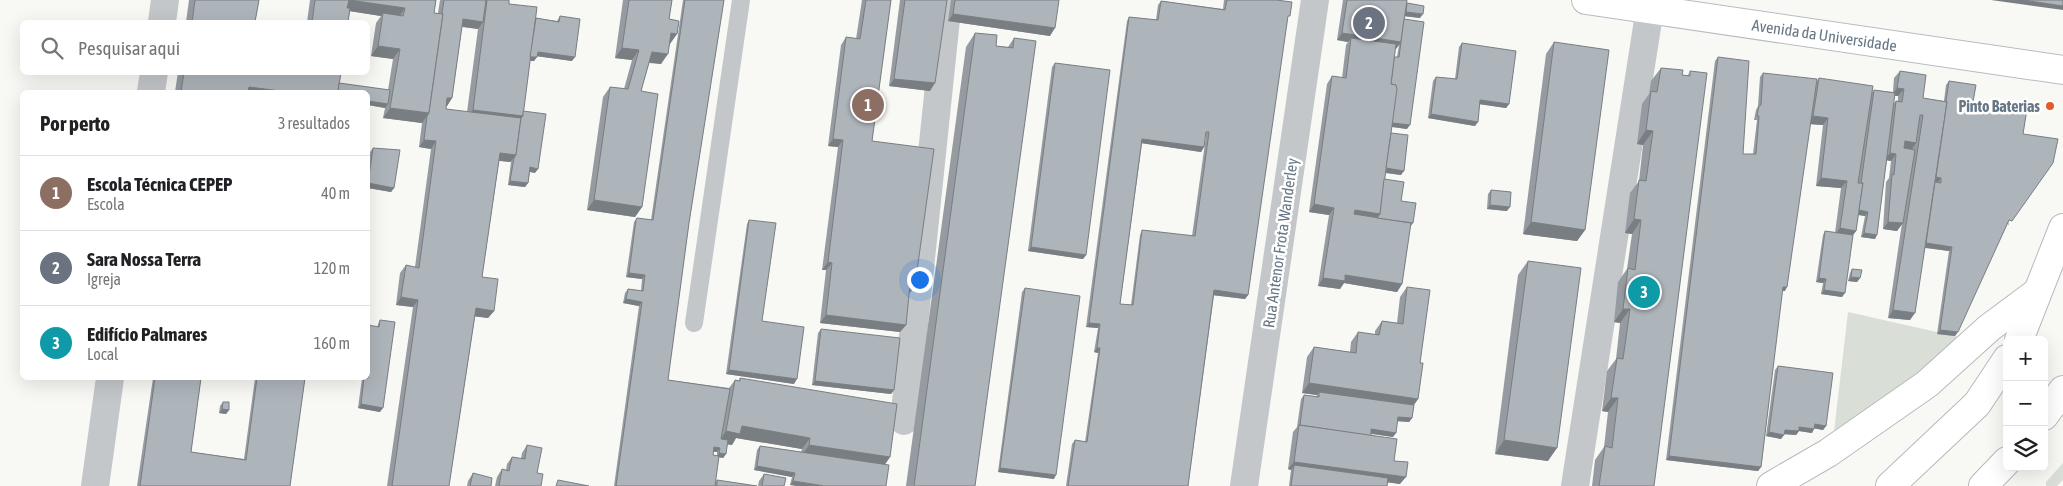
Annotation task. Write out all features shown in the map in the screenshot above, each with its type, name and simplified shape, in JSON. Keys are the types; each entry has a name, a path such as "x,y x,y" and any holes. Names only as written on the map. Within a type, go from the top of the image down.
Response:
{"main road":[{"name":"Avenida da Universidade","path":"1586,0 2063,70"},
{"path":"2021,336 2036,293 2063,228"},
{"path":"1771,486 1828,453 1927,384 1989,328 2036,293"},
{"path":"1890,486 1977,404 2003,365"},
{"path":"2048,411 2063,390"},
{"path":"1983,486 2003,466"}],"street":[{"path":"162,20 165,0"},
{"path":"904,421 948,0"},
{"name":"Rua Antenor Frota Wanderley","path":"1244,486 1315,0"},
{"path":"1575,486 1650,8"},
{"path":"151,90 154,75"},
{"path":"95,486 110,380"}],"lane":[{"path":"694,323 741,0"}],"shaded area":[{"path":"1848,312 1959,337 1919,378 1833,440"},
{"path":"2063,463 2063,480 2057,486 2046,486 2046,482"}],"building":[{"path":"195,0 259,0 255,20 192,20"},
{"path":"315,0 349,0 347,8 350,8 348,20 312,20"},
{"path":"349,0 436,0 434,13 443,14 429,113 390,108 400,49 378,46 383,13 403,16 405,8"},
{"path":"444,0 486,0 483,22 463,19 452,98 447,98 446,109 521,118 516,155 500,153 482,277 498,279 494,311 476,308 449,486 392,486 418,300 401,297 406,265 419,268 436,141 424,140"},
{"path":"487,0 509,0 509,4 537,7 523,116 473,110"},
{"path":"629,0 672,0 669,19 679,21 677,34 671,33 668,54 652,52 641,91 658,94 642,207 594,200 610,87 628,89 639,50 622,48"},
{"path":"685,0 724,0 689,223 668,380 730,389 721,439 728,440 726,454 719,453 720,448 714,447 713,455 719,456 715,486 616,486 642,302 626,299 628,289 643,291 645,275 629,273 636,220 637,218 653,220"},
{"path":"866,0 891,0 872,141 934,149 915,285 910,284 906,325 826,315 832,263 828,262 843,140 833,139 846,37 860,39"},
{"path":"905,0 947,0 935,83 894,79"},
{"path":"955,0 1059,0 1055,28 953,14"},
{"path":"1227,0 1276,0 1292,2 1290,16 1288,16 1248,295 1214,290 1188,486 1068,486 1075,440 1087,442 1100,348 1097,348 1100,324 1089,323 1129,17 1158,20 1161,1 1225,10","holes":["1206,132 1209,132 1195,236 1142,230 1133,305 1120,304 1142,139 1204,147"]},
{"path":"1347,0 1407,0 1401,42 1342,33"},
{"path":"2023,0 2063,0 2063,6"},
{"path":"1407,3 1424,6 1423,14 1406,12"},
{"path":"560,16 580,19 575,57 538,52 537,57 530,57 536,18 559,22"},
{"path":"1404,19 1424,22 1410,125 1392,123 1396,85 1391,84 1394,57 1399,57"},
{"path":"975,33 997,35 996,46 1013,48 1014,38 1036,41 975,486 914,486"},
{"path":"1351,38 1396,44 1391,84 1396,85 1397,89 1380,214 1355,210 1354,214 1411,223 1402,284 1345,275 1345,281 1323,278 1334,208 1314,204 1332,76 1346,78"},
{"path":"1554,42 1609,50 1585,230 1531,222"},
{"path":"1462,43 1516,51 1509,104 1480,100 1478,122 1431,114 1436,77 1457,79"},
{"path":"1718,57 1749,61 1743,154 1756,154 1759,116 1757,116 1759,106 1761,105 1763,73 1817,79 1787,287 1783,287 1761,467 1669,456"},
{"path":"1055,63 1110,70 1086,255 1031,247"},
{"path":"1661,68 1683,70 1682,75 1690,76 1690,71 1707,73 1654,486 1599,486 1605,446 1612,448 1618,398 1611,398 1617,358 1623,359 1630,309 1623,309 1628,268 1635,270 1641,220 1634,219 1639,180 1646,181 1653,131 1646,130 1651,91 1657,92"},
{"path":"1900,71 1926,75 1923,98 1947,102 1915,313 1893,310 1923,115 1920,115 1916,143 1905,141 1904,148 1915,150 1903,223 1888,222 1892,174 1894,175 1896,154 1890,153 1896,101 1902,102 1904,89 1897,88"},
{"path":"184,75 341,75 338,90 272,90 249,87 248,90 181,90"},
{"path":"1819,78 1873,86 1858,183 1863,183 1856,231 1840,228 1847,181 1821,178 1828,118 1813,116"},
{"path":"1949,81 1976,85 1973,102 2027,109 2023,134 2058,139 2053,163 2012,221 2009,220 1958,332 1940,330 1952,247 1926,243 1935,182 1941,183 1941,178 1936,177"},
{"path":"339,83 390,90 388,104 370,101 370,90 338,90"},
{"path":"1874,90 1895,93 1877,235 1864,233 1868,212 1859,210"},
{"path":"523,111 546,114 538,169 530,167 528,183 510,181"},
{"path":"1391,133 1408,135 1404,171 1386,168"},
{"path":"373,148 400,150 394,188 370,183"},
{"path":"1384,179 1404,182 1401,201 1416,203 1413,223 1377,218 1380,214"},
{"path":"1491,190 1511,192 1510,207 1490,205"},
{"path":"749,220 776,223 762,321 804,327 797,379 729,370"},
{"path":"1825,231 1853,235 1845,293 1824,290 1826,279 1819,278"},
{"path":"1528,261 1581,268 1557,448 1504,440"},
{"path":"1852,269 1862,270 1860,278 1851,277"},
{"path":"1407,287 1430,290 1420,363 1423,363 1418,399 1309,383 1314,347 1356,353 1358,332 1379,335 1382,321 1403,324"},
{"path":"1025,288 1080,296 1056,475 1000,468"},
{"path":"380,320 395,322 383,408 361,404 364,380 370,380 370,325 379,327"},
{"path":"821,329 900,338 894,390 815,381"},
{"path":"1778,366 1833,373 1826,426 1815,424 1814,429 1799,427 1799,431 1785,430 1784,435 1769,432"},
{"path":"740,378 897,404 890,457 809,445 810,438 742,426 740,434 726,431 735,380 740,381"},
{"path":"155,380 201,380 191,452 246,460 257,380 305,380 290,486 140,486"},
{"path":"1319,392 1414,405 1412,418 1398,417 1396,433 1371,429 1371,436 1300,425 1304,395 1319,397"},
{"path":"223,402 229,402 229,410 222,409"},
{"path":"1299,425 1397,439 1394,461 1408,462 1406,477 1294,462"},
{"path":"527,445 542,448 537,473 543,474 541,486 499,486 502,469 509,471 512,457 525,459"},
{"path":"760,446 889,465 886,486 825,486 793,481 795,473 757,466"},
{"path":"1294,465 1388,478 1387,486 1291,486"},
{"path":"473,473 492,478 491,486 470,486"},
{"path":"764,474 786,478 784,486 762,486"},
{"path":"558,480 589,486 556,486"},
{"path":"717,480 757,486 717,486"}],"place":[{"name":"Sara Nossa Terra","path":"1369,23"},
{"name":"Escola Técnica CEPEP","path":"868,105"},
{"name":"Pinto Baterias","path":"2050,106"},
{"name":"Edifício Palmares","path":"1644,292"}]}
